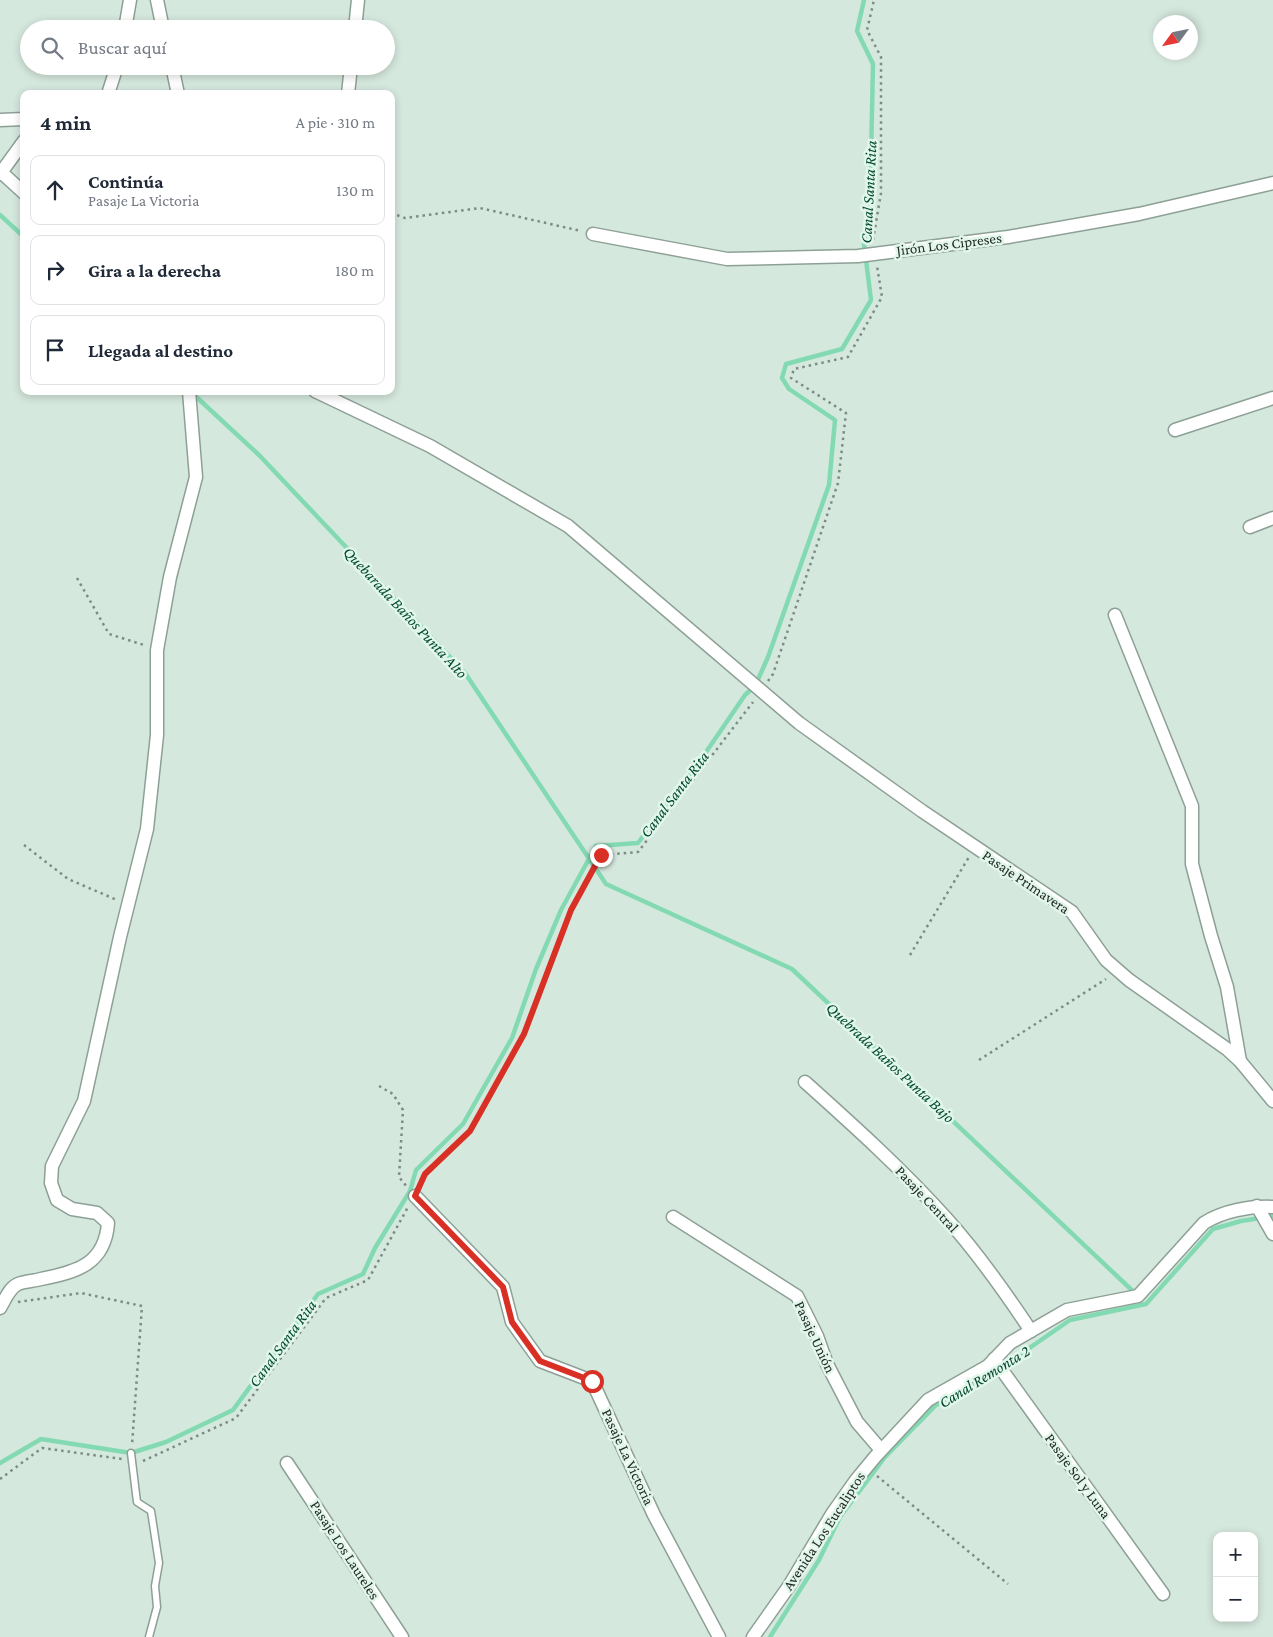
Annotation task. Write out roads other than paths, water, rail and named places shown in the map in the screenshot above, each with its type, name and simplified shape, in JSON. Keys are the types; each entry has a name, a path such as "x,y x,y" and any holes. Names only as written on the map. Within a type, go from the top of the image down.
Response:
{"street":[{"path":"127,20 130,0"},
{"path":"157,0 161,20"},
{"path":"356,20 358,0"},
{"path":"109,90 114,75"},
{"path":"174,75 177,90"},
{"path":"348,90 350,75"},
{"path":"0,120 20,119"},
{"path":"20,146 0,173 20,190"},
{"name":"Jirón Los Cipreses","path":"593,234 727,259 875,254 1008,237 1130,216 1273,183"},
{"path":"1,1306 6,1296 18,1284 79,1271 97,1257 107,1238 108,1223 97,1213 72,1209 57,1200 51,1183 52,1166 84,1100 128,904 147,829 157,735 157,650 170,576 196,477 189,395"},
{"name":"Pasaje Primavera","path":"322,395 430,446 568,526 799,723 975,847 1072,912 1106,960 1118,971 1187,1019 1240,1061 1273,1101"},
{"path":"1175,430 1273,398"},
{"path":"1250,528 1273,518"},
{"path":"1115,615 1192,806 1192,864 1227,987 1240,1061"},
{"name":"Pasaje Central","path":"805,1082 878,1147 947,1219 1008,1297 1031,1331"},
{"name":"Pasaje La Victoria","path":"415,1196 503,1287 512,1322 540,1361 592,1381 654,1515 719,1637"},
{"path":"1257,1206 1273,1234"},
{"name":"Avenida Los Eucaliptos","path":"753,1637 789,1586 832,1514 866,1467 928,1400 988,1366 1010,1343 1067,1310 1138,1296 1204,1224 1216,1216 1257,1206 1273,1207"},
{"name":"Pasaje Unión","path":"673,1217 797,1296 817,1336 827,1364 857,1422 881,1450"},
{"name":"Pasaje Sol y Luna","path":"994,1359 1162,1594"},
{"name":"Pasaje Los Laureles","path":"287,1463 402,1637"}],"lane":[{"path":"132,1456 137,1502 151,1510 159,1563 155,1586 157,1607 149,1637"}],"waterway":[{"name":"Canal Santa Rita","path":"0,1463 41,1439 131,1453 166,1442 233,1410 318,1294 363,1274 375,1248 410,1191 416,1170 463,1124 512,1038 536,969 561,910 596,846 638,843 702,758 745,695 755,686 768,657 829,485 835,420 789,389 782,378 786,364 842,349 871,300 864,244 870,205 873,64 857,31 864,0"},
{"name":"Quebarada Baños Punta Alto","path":"0,215 20,233"},
{"name":"Quebrada Baños Punta Bajo","path":"194,395 259,455 465,673 606,884 792,969 1137,1295"},
{"name":"Canal Remonta 2","path":"770,1637 819,1560 840,1517 885,1457 936,1405 993,1373 1070,1320 1146,1304 1213,1229 1241,1221 1273,1216"}]}
